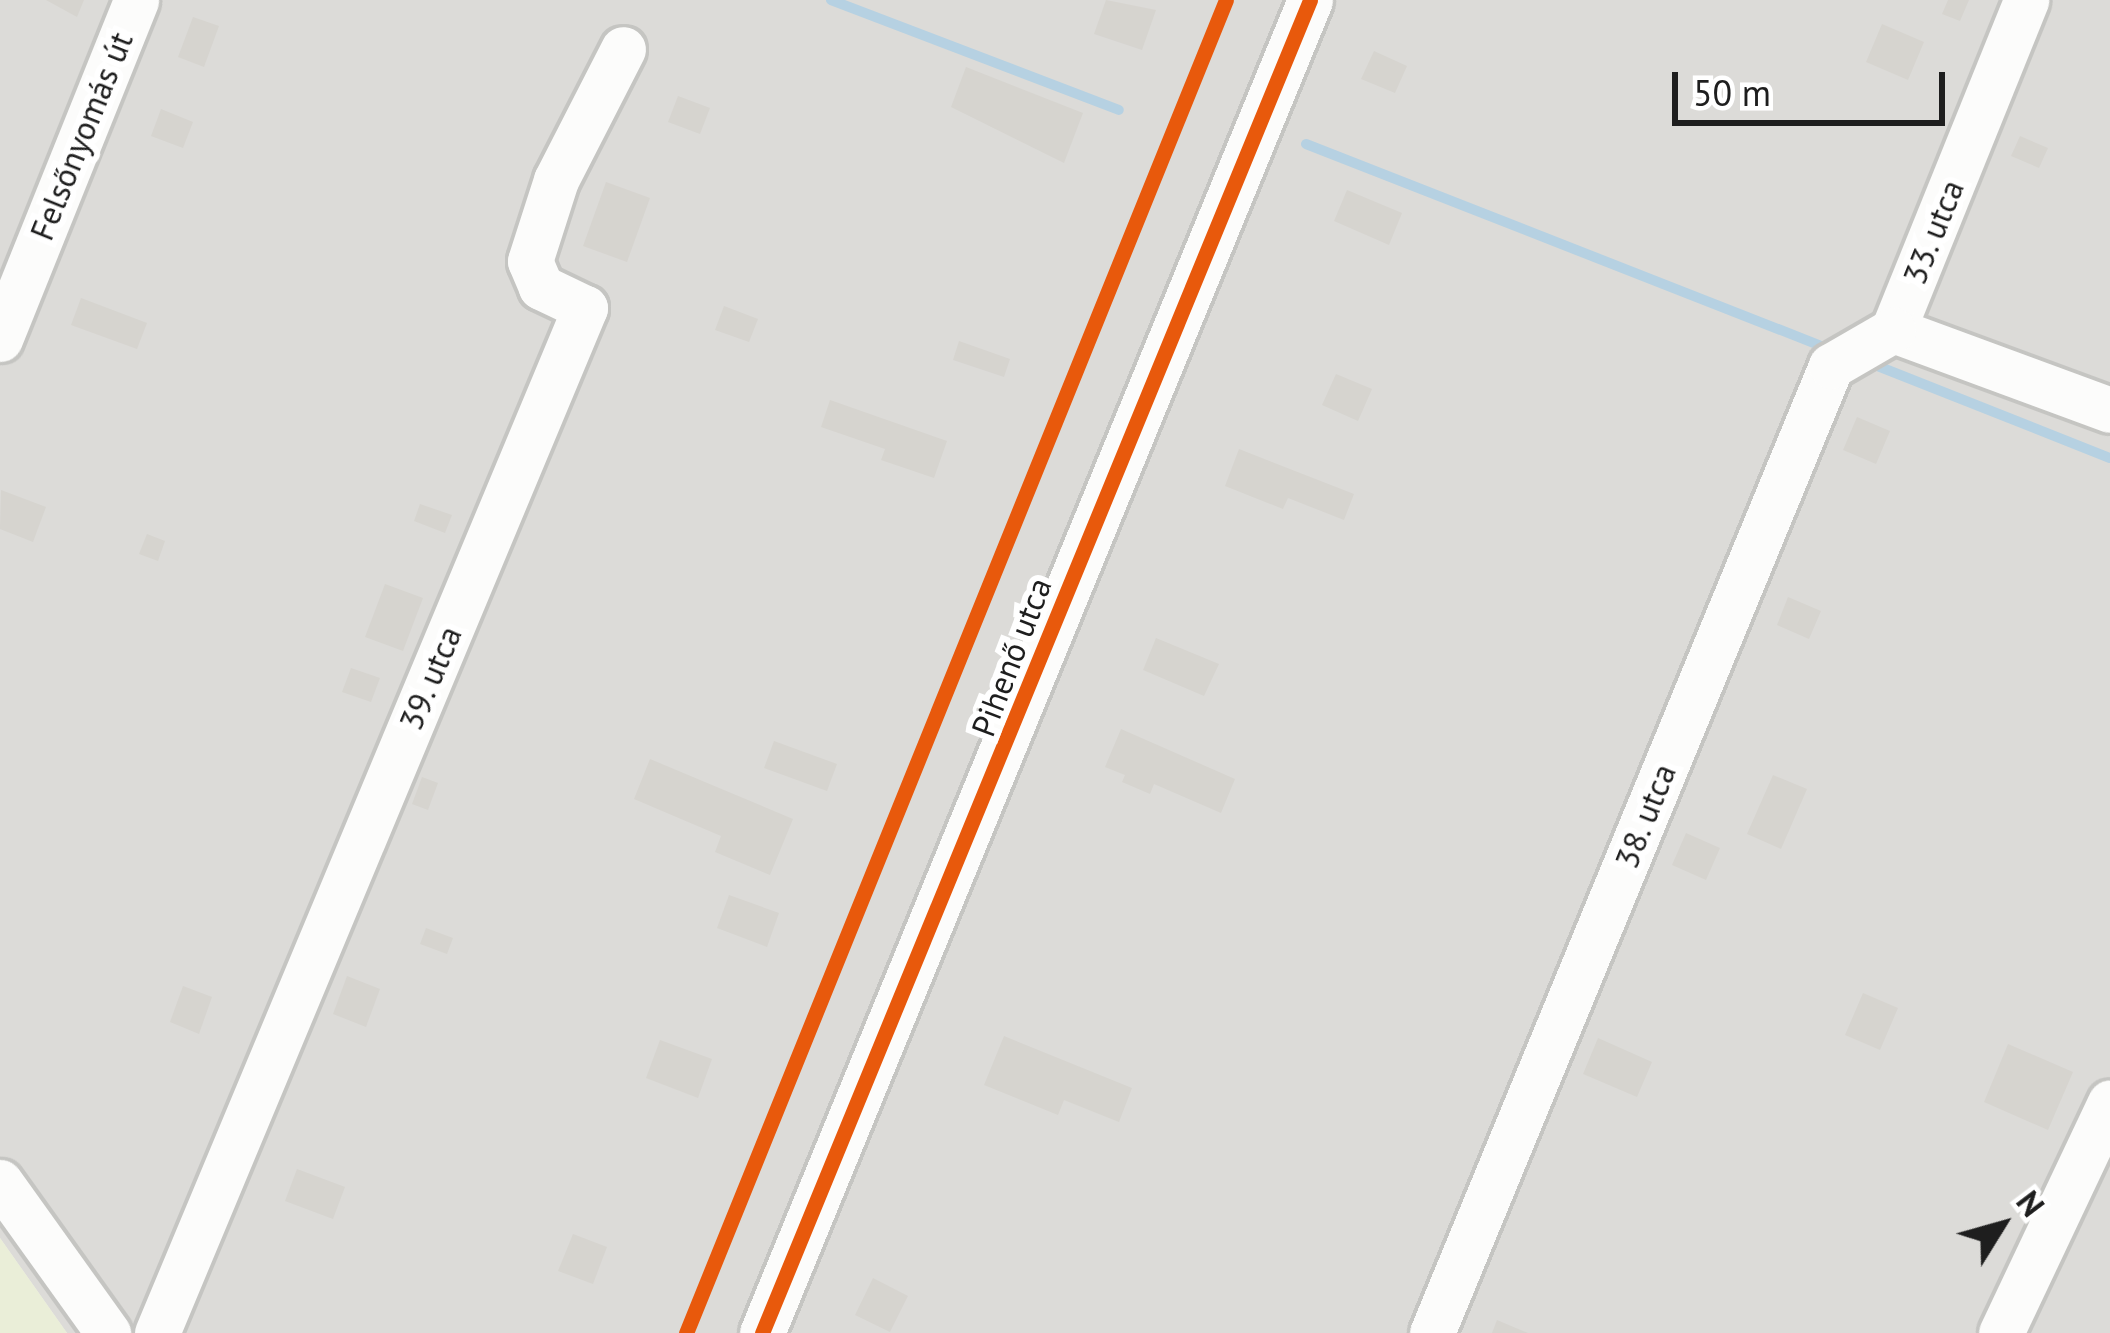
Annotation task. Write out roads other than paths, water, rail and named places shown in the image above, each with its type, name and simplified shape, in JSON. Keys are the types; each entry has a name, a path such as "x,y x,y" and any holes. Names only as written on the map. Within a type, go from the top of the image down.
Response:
{"street":[{"name":"Felsőnyomás út","path":"0,339 136,0"},
{"name":"Pihenő utca","path":"762,1333 1310,0"},
{"name":"33. utca","path":"1893,330 2026,0"},
{"name":"39. utca","path":"157,1333 584,308 541,287 530,261 556,180 623,50"},
{"path":"1893,330 2110,410"},
{"name":"38. utca","path":"1432,1333 1831,367 1893,330"},
{"path":"2001,1333 2110,1102"},
{"path":"0,1181 108,1333"}],"waterway":[{"path":"831,0 1119,110"},
{"path":"1306,144 1819,345"},
{"path":"1870,363 2110,458"}]}
